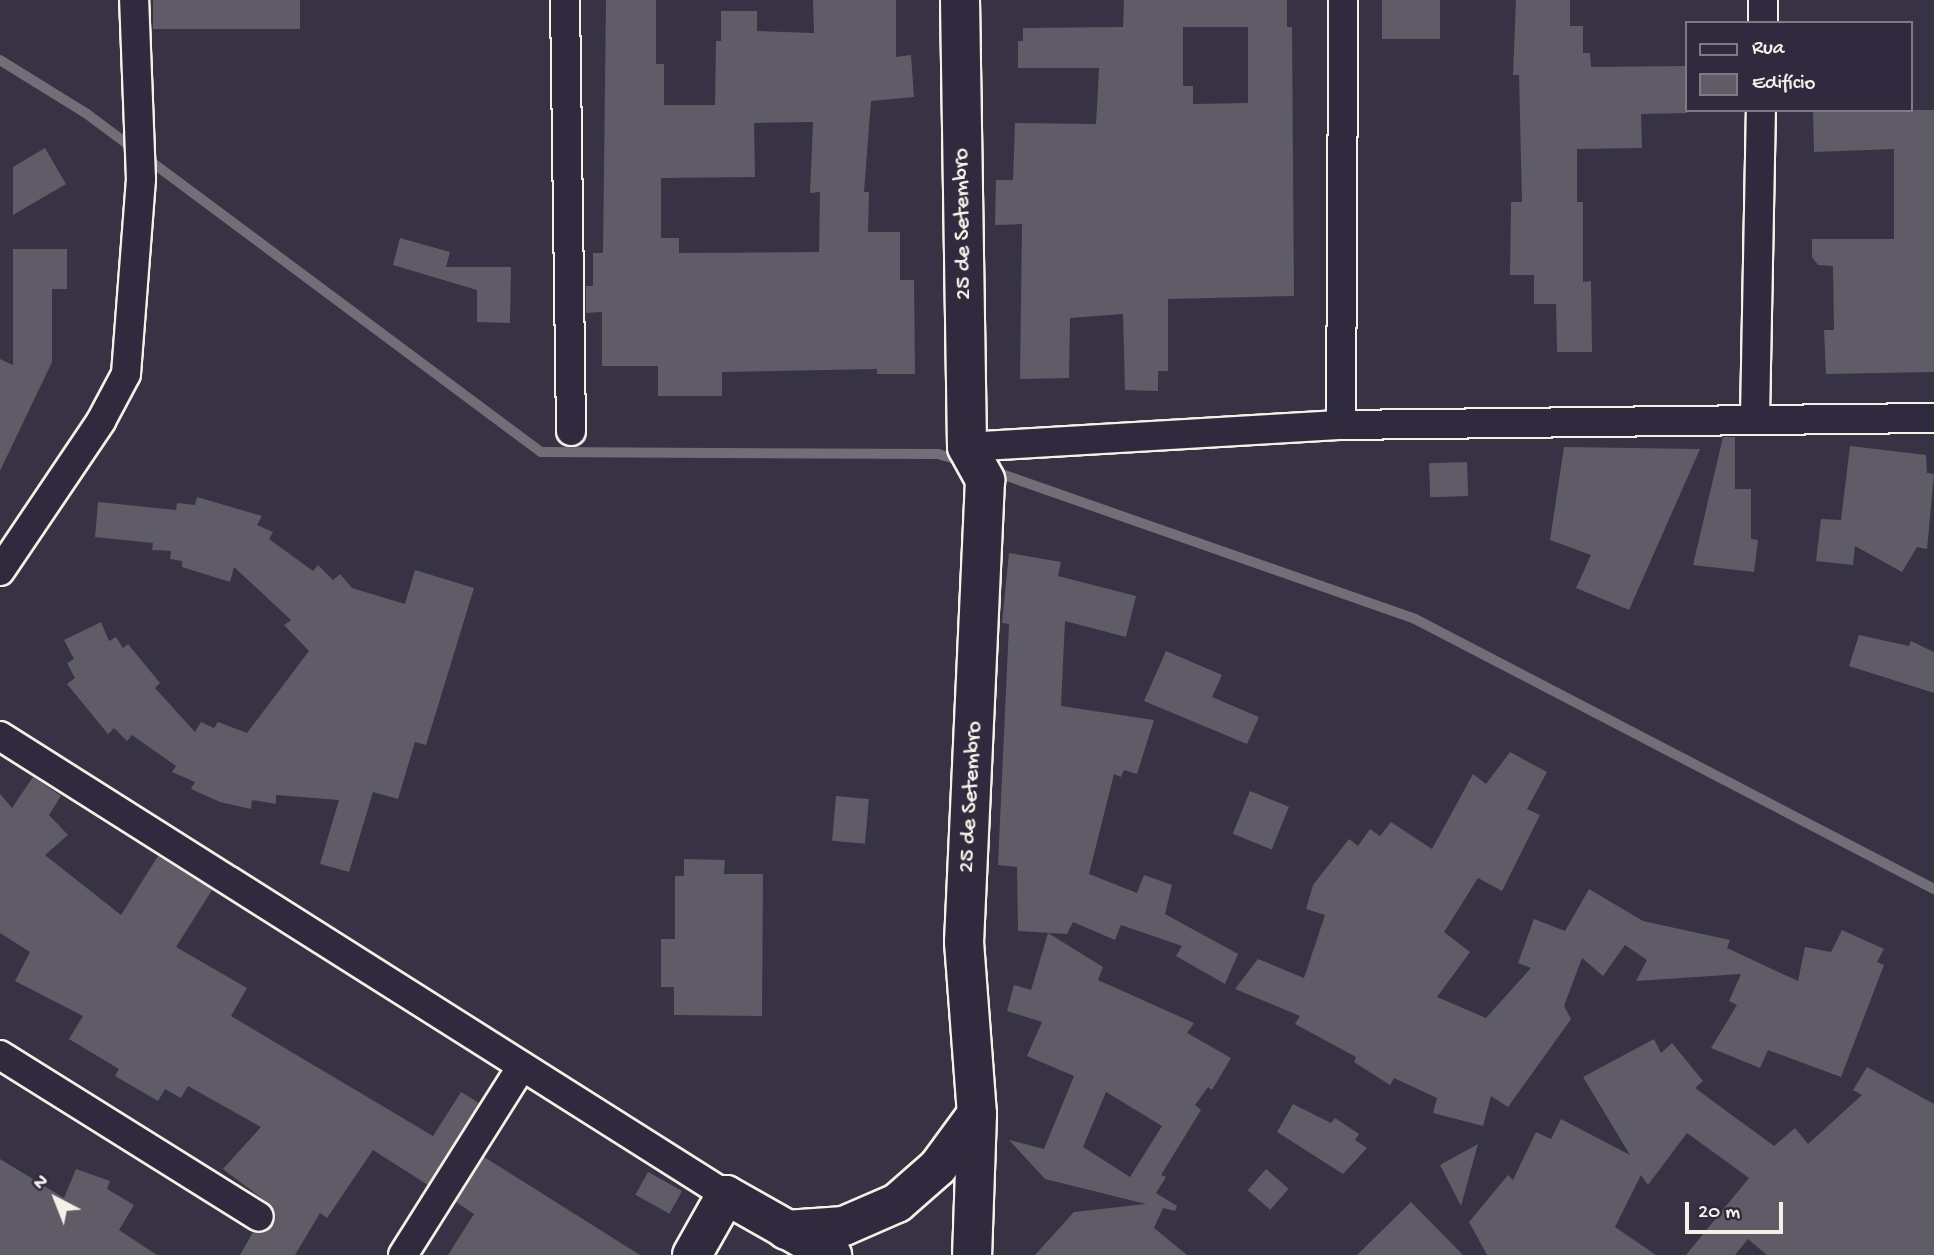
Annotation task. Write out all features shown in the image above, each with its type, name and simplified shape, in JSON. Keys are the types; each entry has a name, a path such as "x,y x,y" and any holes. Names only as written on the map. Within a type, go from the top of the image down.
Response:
{"street":[{"path":"0,571 102,421 127,374 141,179 134,0"},
{"path":"565,0 571,431"},
{"name":"25 de Setembro","path":"960,0 976,463 964,942 977,1114 972,1255"},
{"path":"1341,425 1343,0"},
{"path":"1763,0 1763,21"},
{"path":"1755,418 1761,112"},
{"path":"976,463 1341,425 1755,418 1934,418"},
{"path":"0,736 726,1195 832,1255"},
{"path":"0,1055 259,1217"},
{"path":"404,1255 522,1066"},
{"path":"786,1230 844,1226 897,1203 938,1167 977,1114"},
{"path":"692,1255 726,1195"}],"building":[{"path":"153,0 300,0 300,29 153,29"},
{"path":"606,0 656,0 656,64 664,64 664,105 715,105 716,41 721,41 721,11 757,11 757,31 814,33 813,0 896,0 896,57 911,55 914,97 871,101 864,192 869,192 868,232 900,232 900,280 914,280 915,374 877,374 877,369 722,372 722,396 658,396 658,366 602,366 602,312 586,313 586,286 593,286 593,253 603,253","holes":["813,122 810,193 820,192 819,252 679,253 679,238 661,238 661,178 755,177 754,123"]},
{"path":"1124,0 1287,0 1287,27 1292,27 1294,296 1168,299 1168,371 1158,371 1158,391 1125,390 1123,314 1070,318 1069,378 1020,379 1022,224 995,225 996,180 1013,180 1015,123 1096,124 1099,68 1018,68 1018,41 1023,41 1023,28 1123,27","holes":["1183,27 1248,27 1248,103 1193,104 1193,86 1183,86"]},
{"path":"1382,0 1440,0 1440,39 1382,39"},
{"path":"1516,0 1570,0 1570,26 1583,26 1583,53 1590,53 1591,67 1686,66 1687,113 1641,114 1642,148 1577,149 1577,202 1583,202 1583,282 1591,281 1592,352 1557,352 1556,304 1534,304 1534,275 1510,275 1511,202 1522,202 1519,75 1513,75"},
{"path":"1934,110 1934,372 1826,374 1824,330 1834,330 1833,266 1818,265 1812,257 1812,239 1894,239 1894,149 1814,152 1813,112"},
{"path":"45,148 66,184 13,215 13,167"},
{"path":"400,238 450,252 446,267 511,267 510,323 477,322 477,290 393,265"},
{"path":"13,249 67,249 67,289 52,289 52,362 0,471 0,359 13,365"},
{"path":"1723,437 1735,437 1735,489 1751,489 1751,539 1758,540 1754,572 1693,565"},
{"path":"1850,446 1926,455 1927,473 1934,474 1927,549 1917,547 1902,572 1855,546 1853,565 1816,561 1821,519 1841,520"},
{"path":"1564,447 1700,449 1629,610 1576,588 1591,555 1550,540"},
{"path":"1467,462 1468,496 1430,497 1429,463"},
{"path":"197,497 262,516 257,525 273,532 269,539 313,571 318,565 333,580 340,574 352,588 405,604 415,570 474,588 426,745 415,742 398,799 373,792 349,872 320,864 339,800 276,795 276,804 252,800 251,809 220,802 191,789 195,782 172,772 176,766 132,735 127,741 114,728 108,734 67,684 75,678 67,663 74,659 64,640 101,622 109,641 116,637 123,648 128,644 160,683 155,688 195,732 201,722 214,728 218,722 247,733 309,651 284,625 291,620 234,567 230,582 182,567 182,561 170,559 171,551 152,550 153,543 95,537 98,502 176,510 177,503 195,505"},
{"path":"1009,553 1061,562 1058,576 1136,596 1126,637 1065,621 1061,706 1154,720 1137,774 1124,770 1121,777 1114,774 1089,874 1137,893 1144,875 1172,885 1165,914 1238,954 1225,984 1176,956 1182,946 1121,925 1115,940 1073,922 1067,934 1018,931 1017,867 998,865 1009,624 1002,623"},
{"path":"1859,635 1909,646 1911,641 1934,652 1934,693 1849,666"},
{"path":"1166,651 1222,675 1212,697 1259,717 1247,744 1144,701"},
{"path":"1510,752 1547,772 1527,809 1540,815 1502,891 1478,878 1444,932 1470,952 1437,997 1486,1018 1531,968 1518,963 1534,919 1565,931 1589,889 1643,921 1730,940 1727,948 1798,981 1805,947 1831,952 1842,930 1884,949 1877,962 1884,965 1841,1077 1768,1050 1760,1068 1711,1048 1737,1005 1729,1001 1741,974 1636,981 1647,960 1625,945 1603,976 1582,958 1564,1006 1571,1019 1508,1107 1491,1096 1483,1126 1433,1113 1437,1098 1394,1078 1390,1085 1354,1062 1356,1057 1295,1024 1300,1016 1235,989 1258,959 1304,978 1325,915 1306,909 1313,885 1349,839 1358,846 1370,829 1380,836 1391,822 1432,849 1473,774 1486,784"},
{"path":"33,777 61,796 49,815 68,835 45,855 121,915 158,856 212,890 176,947 247,988 231,1016 433,1136 461,1092 479,1103 428,1185 373,1150 327,1218 320,1213 295,1255 240,1255 253,1232 267,1231 276,1217 268,1203 223,1169 261,1127 188,1086 181,1098 165,1089 158,1101 115,1076 119,1069 69,1039 83,1016 15,981 30,952 0,933 0,794 12,808"},
{"path":"1250,791 1289,807 1272,849 1233,834"},
{"path":"836,796 869,799 865,844 832,841"},
{"path":"684,859 725,860 724,874 763,874 762,1016 674,1015 674,987 661,987 661,939 675,939 675,876 684,876"},
{"path":"1048,933 1103,967 1098,980 1194,1023 1187,1033 1231,1058 1212,1090 1208,1087 1195,1105 1201,1110 1161,1175 1166,1177 1156,1193 1177,1206 1175,1211 1163,1208 1154,1228 1187,1255 1035,1255 1074,1212 1146,1204 1045,1179 1009,1140 1044,1149 1074,1076 1027,1056 1042,1022 1007,1011 1014,985 1031,990","holes":["1106,1092 1162,1126 1130,1177 1083,1147"]},
{"path":"1654,1039 1661,1053 1672,1043 1703,1081 1695,1088 1774,1146 1795,1128 1808,1144 1862,1095 1853,1090 1867,1067 1934,1104 1934,1255 1767,1255 1748,1239 1735,1255 1686,1255 1749,1178 1687,1133 1648,1185 1641,1175 1615,1227 1656,1255 1487,1255 1469,1222 1508,1175 1513,1180 1536,1132 1551,1139 1561,1119 1630,1155 1583,1077"},
{"path":"1293,1104 1331,1123 1335,1118 1359,1134 1355,1140 1367,1148 1343,1174 1277,1132"},
{"path":"1478,1144 1461,1206 1440,1165"},
{"path":"484,1157 640,1255 448,1255 474,1214 456,1202"},
{"path":"0,1159 64,1198 76,1169 110,1181 107,1189 134,1205 119,1230 157,1255 0,1255"},
{"path":"1266,1169 1289,1189 1270,1210 1248,1190"},
{"path":"648,1172 682,1191 670,1214 635,1195"},
{"path":"1411,1202 1463,1255 1357,1255"}],"waterway":[{"path":"0,60 87,114 541,452 938,454 963,461"},
{"path":"990,470 1415,619 1934,889"}]}
